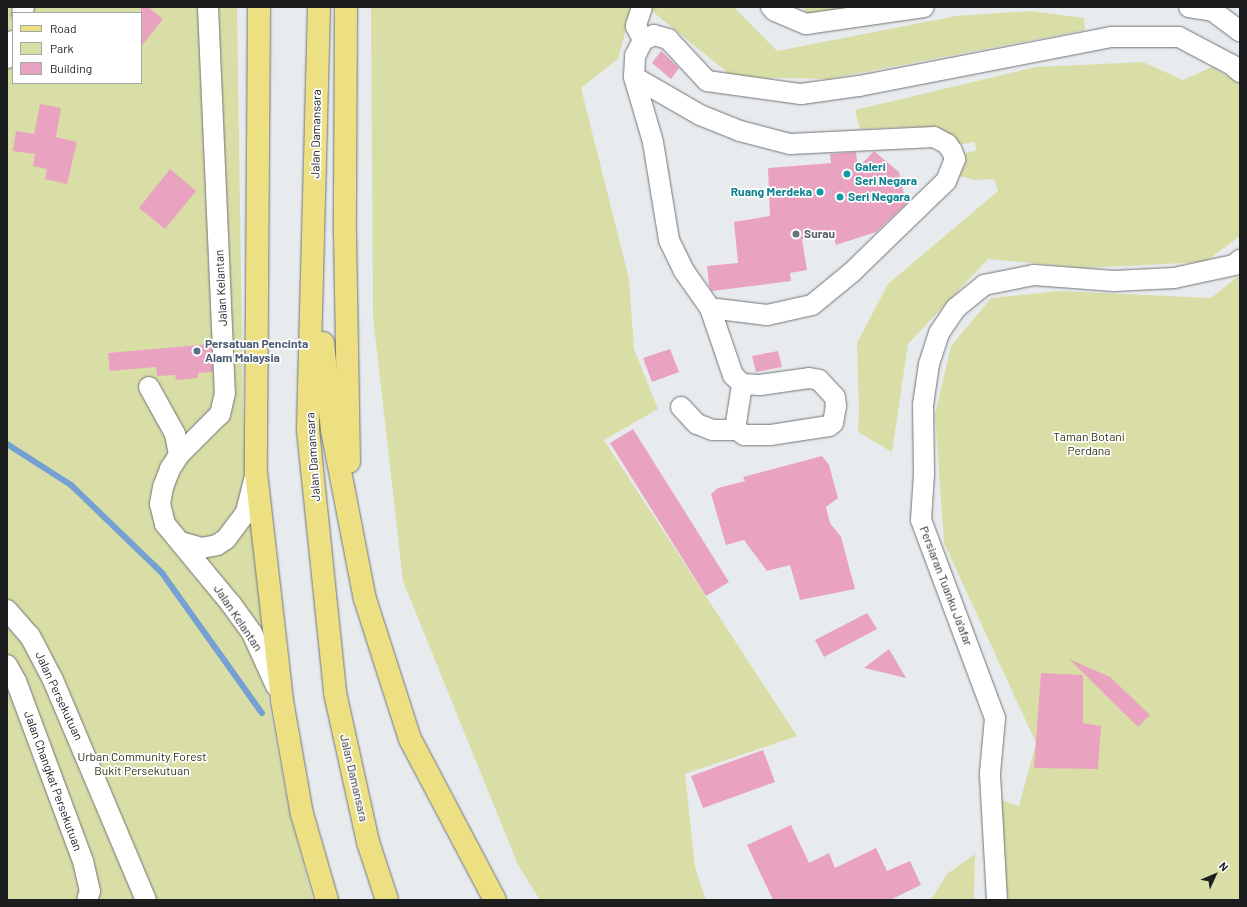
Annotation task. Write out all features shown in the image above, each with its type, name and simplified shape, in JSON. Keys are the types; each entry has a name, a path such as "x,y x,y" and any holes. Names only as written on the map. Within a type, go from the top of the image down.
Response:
{"main road":[{"path":"259,7 256,472 282,701 302,814 327,900"},
{"name":"Jalan Damansara","path":"319,7 314,267 308,430 335,693 368,842 387,900"},
{"path":"346,7 345,234 350,524"},
{"path":"314,267 332,430 365,599 410,739 495,900"}],"street":[{"name":"Jalan Kelantan","path":"208,7 225,393 220,414 179,455 163,487 160,504 165,524 231,604 252,633 267,663 282,701"},
{"path":"642,7 636,26 643,40"},
{"path":"771,7 775,12 806,24 924,7"},
{"path":"1189,7 1213,11 1240,31"},
{"path":"681,407 697,424 712,430 737,430 744,435 770,436 829,426 833,423 836,406 832,393 819,380 809,378 760,385 742,384 733,375 710,308 684,271 669,240 653,142 634,77 635,56 643,40 654,35 668,39 707,81 801,94 860,86 1111,37 1179,37 1237,66"},
{"path":"7,58 12,44"},
{"path":"634,77 700,115 740,131 790,144 934,137 947,144 955,160 946,181 851,273 812,305 767,315 710,308"},
{"name":"Persiaran Tuanku Ja'afar","path":"997,900 990,774 995,718 921,520 924,474 923,405 929,364 939,333 956,308 984,285 1034,275 1114,281 1174,278 1234,265 1240,260"},
{"path":"737,430 742,384"},
{"path":"149,387 175,434 179,455"},
{"path":"181,542 202,548 217,545 226,539 246,512 256,472"},
{"name":"Jalan Persekutuan","path":"7,610 30,636 53,680 146,900"},
{"name":"Jalan Changkat Persekutuan","path":"7,665 16,681 83,862 90,891 88,900"}],"green space":[{"name":"Urban Community Forest Bukit Persekutuan","path":"7,7 237,7 243,410 268,699 290,815 313,900 7,900"},
{"path":"371,7 632,7 618,59 581,88 629,279 634,349 658,409 604,440 797,736 685,774 695,867 706,900 540,900 518,865 403,581 373,317"},
{"path":"647,7 734,7 777,51 956,16 1030,11 1084,18 1085,30 828,79 733,77"},
{"path":"803,7 853,7 808,14"},
{"path":"1143,62 1183,80 1212,67 1240,84 1240,236 1205,262 1086,268 988,259 908,344 892,452 858,432 859,412 857,343 888,284 998,191 994,179 975,180 960,176 961,155 977,150 974,142 957,145 946,132 916,127 860,129 855,110 1036,67"},
{"name":"Taman Botani Perdana","path":"1240,275 1240,900 1004,900 998,799 1019,806 1036,743 944,543 935,414 951,346 991,298 1060,291 1211,298"},
{"path":"975,854 974,900 931,900 947,874"}],"building":[{"path":"141,7 148,7 163,19 142,46 142,12"},
{"path":"661,51 679,68 671,79 652,63"},
{"path":"40,104 61,108 56,137 77,142 67,184 45,179 47,169 33,166 35,154 13,151 16,131 34,134"},
{"name":"Seri Negara","path":"874,151 899,172 906,204 876,232 836,245 833,233 802,239 807,270 790,273 791,281 712,291 709,286 707,266 738,263 734,222 770,216 768,168 831,163 830,154 856,152 858,168"},
{"path":"170,169 196,191 165,229 139,208"},
{"path":"211,344 213,372 198,373 198,378 176,380 175,375 157,376 156,367 110,371 108,353"},
{"path":"670,349 679,372 652,382 643,358"},
{"path":"778,351 782,367 756,372 752,356"},
{"path":"633,429 729,582 706,596 610,443"},
{"path":"822,456 829,465 838,498 826,507 830,523 841,537 855,589 800,600 790,565 767,571 744,540 726,545 711,494 718,488 745,481 743,477"},
{"path":"867,613 877,629 824,657 815,640"},
{"path":"889,649 906,678 864,668"},
{"path":"1069,659 1110,677 1150,715 1138,727"},
{"path":"1041,673 1083,675 1083,723 1101,726 1098,769 1034,768"},
{"path":"763,750 775,782 703,808 691,776"},
{"path":"791,825 809,863 829,853 835,868 876,848 887,871 910,861 921,885 890,900 773,900 747,845"}],"waterway":[{"path":"7,444 71,485 162,573 262,713"}],"place":[{"name":"Galeri Seri Negara","path":"847,174"},
{"name":"Ruang Merdeka","path":"820,192"},
{"name":"Seri Negara","path":"840,197"},
{"name":"Surau","path":"796,234"},
{"name":"Persatuan Pencinta Alam Malaysia","path":"197,351"}]}
